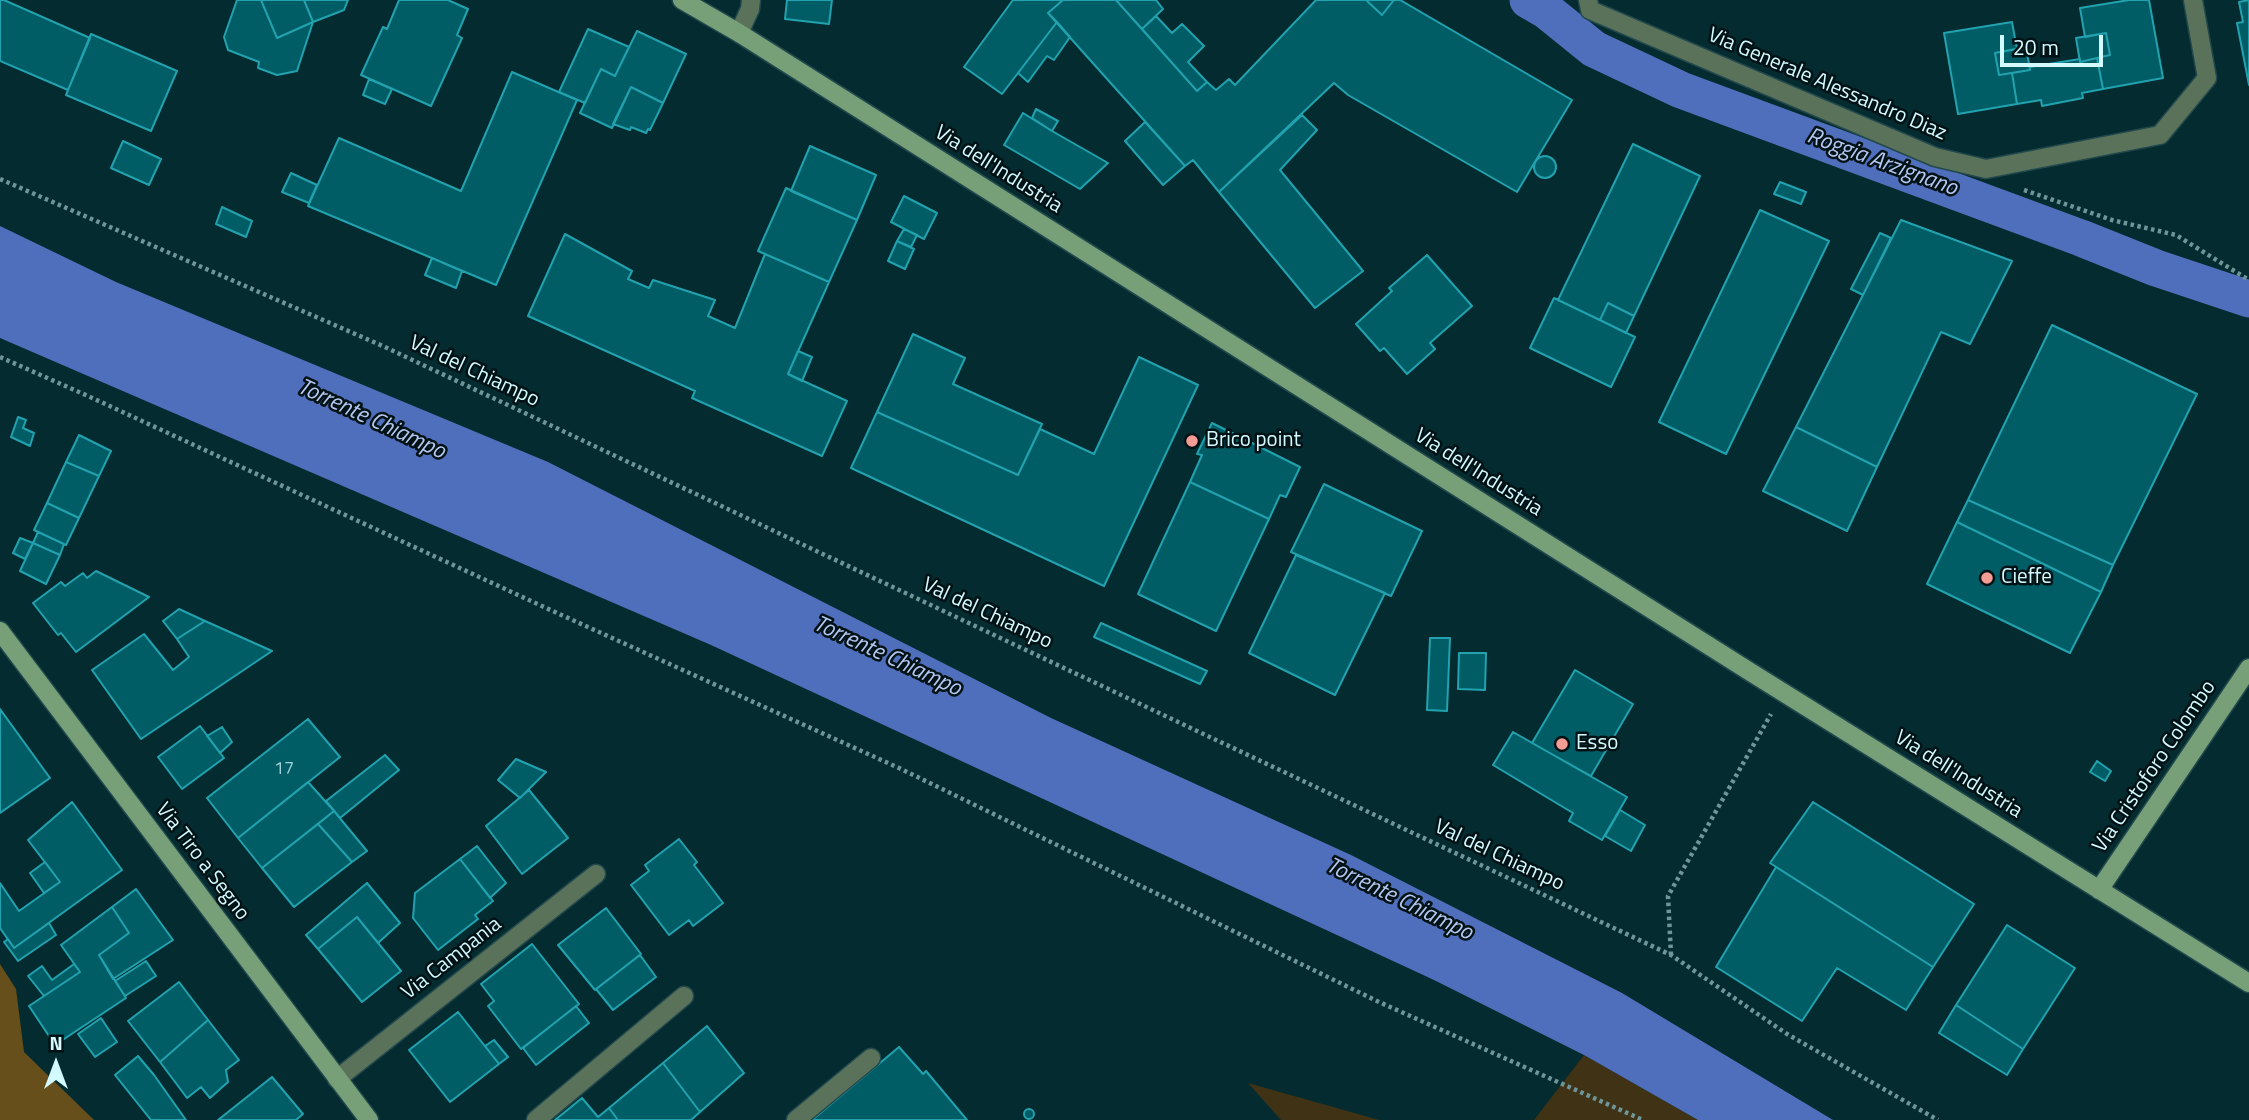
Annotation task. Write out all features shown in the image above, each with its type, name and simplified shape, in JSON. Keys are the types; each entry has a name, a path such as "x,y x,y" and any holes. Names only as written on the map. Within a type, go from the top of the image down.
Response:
{"main road":[{"name":"Via dell'Industria","path":"682,0 739,33 2249,983"},
{"name":"Via Tiro a Segno","path":"0,631 369,1120"},
{"name":"Via Cristoforo Colombo","path":"2099,890 2249,668"}],"street":[{"path":"739,33 750,9 751,0"},
{"name":"Via Generale Alessandro Diaz","path":"1588,0 1590,10 1936,157 1986,169 2160,135 2207,78 2193,0"},
{"name":"Via Campania","path":"337,1079 596,874"},
{"path":"536,1120 684,996"},
{"path":"796,1120 871,1058"}],"path":[{"path":"1986,169 2029,193 2112,220 2176,235 2249,280"},
{"name":"Val del Chiampo","path":"0,179 385,347 1671,955 1787,1034 1938,1120"},
{"path":"0,357 900,768 1379,1002 1643,1120"},
{"path":"1671,955 1668,897 1783,692"}],"shaded area":[{"path":"0,964 16,989 24,1052 94,1120 0,1120"},
{"path":"1584,1055 1698,1120 1534,1120"},
{"path":"1248,1083 1365,1116 1379,1120 1281,1120"}],"water":[{"name":"Torrente Chiampo","path":"0,226 116,282 548,462 1051,718 1351,855 1622,993 1833,1120 1698,1120 1584,1055 1434,980 711,645 0,338"}],"building":[{"path":"0,0 90,38 68,90 0,61"},
{"path":"237,0 261,0 277,38 313,22 297,71 277,75 258,68 259,62 228,50 224,37"},
{"path":"261,0 304,0 313,22 277,38"},
{"path":"304,0 348,0 344,10 313,22"},
{"path":"399,0 448,0 468,9 457,35 462,38 431,106 361,75 383,27 387,29"},
{"path":"787,0 832,0 829,24 785,19"},
{"path":"1013,0 1063,0 1048,13 1057,22 1002,94 964,67"},
{"path":"1063,0 1116,0 1197,91 1207,82 1216,90 1229,79 1235,85 1316,0 1366,0 1382,15 1394,0 1400,0 1572,100 1517,192 1348,95 1334,83 1219,192 1193,160 1185,166 1048,13"},
{"path":"1116,0 1156,0 1163,9 1142,29"},
{"path":"1366,0 1394,0 1382,15"},
{"path":"2129,0 2149,0 2163,78 2103,89 2097,58 2110,55 2106,33 2085,37 2080,8"},
{"path":"2249,0 2249,85 2237,23 2243,22 2239,2"},
{"path":"1156,16 1172,33 1182,24 1204,46 1188,62 1207,82 1197,91 1142,29"},
{"path":"1057,22 1070,37 1054,60 1047,56 1028,82 1018,73"},
{"path":"2012,22 2017,49 1995,53 1999,75 2012,73 2017,104 1958,114 1944,33"},
{"path":"588,29 629,47 615,76 601,69 585,103 559,92"},
{"path":"637,31 686,54 663,103 631,87 612,128 580,113 601,69 615,76"},
{"path":"2106,33 2110,55 2080,62 2076,38"},
{"path":"91,34 177,71 151,131 66,95"},
{"path":"2026,47 2030,70 1999,75 1995,53"},
{"path":"2097,58 2103,89 2082,93 2083,98 2042,106 2041,100 2017,104 2012,73 2030,70 2030,67"},
{"path":"512,72 577,100 496,285 308,206 339,138 461,191"},
{"path":"369,79 392,89 385,104 363,95"},
{"path":"631,87 663,103 646,133 613,124"},
{"path":"1036,109 1058,121 1052,131 1032,118"},
{"path":"1023,113 1108,163 1080,189 1004,145"},
{"path":"1302,115 1317,130 1280,170 1363,271 1315,308 1219,192"},
{"path":"1145,122 1185,166 1163,185 1125,141"},
{"path":"123,141 161,159 149,185 111,168"},
{"path":"1633,144 1700,176 1634,316 1608,303 1600,320 1558,300"},
{"path":"810,146 876,175 857,220 791,191"},
{"path":"1545,156 1553,159 1556,167 1553,175 1545,178 1537,175 1534,167 1537,159"},
{"path":"291,173 317,185 309,203 282,192"},
{"path":"1780,182 1806,192 1801,204 1774,194"},
{"path":"786,188 857,220 829,282 758,251"},
{"path":"904,196 937,213 924,239 891,222"},
{"path":"222,207 252,221 246,237 216,224"},
{"path":"1760,210 1829,241 1726,454 1659,422"},
{"path":"1901,220 2012,261 1970,344 1941,332 1877,467 1796,427"},
{"path":"904,229 917,235 911,247 897,241"},
{"path":"1880,233 1891,238 1863,295 1851,289"},
{"path":"565,234 632,271 628,279 649,288 653,280 715,300 708,316 735,328 765,254 829,282 788,374 847,401 822,456 692,398 695,391 528,316"},
{"path":"897,241 914,249 905,269 888,261"},
{"path":"1427,255 1472,306 1430,343 1435,349 1407,374 1384,348 1380,351 1356,324 1392,291 1389,288"},
{"path":"432,258 462,271 456,288 425,275"},
{"path":"1554,298 1635,337 1611,387 1530,348"},
{"path":"1608,303 1634,316 1626,333 1600,320"},
{"path":"2052,325 2197,394 2113,565 1968,500"},
{"path":"913,334 965,358 953,384 1042,424 1018,475 877,412"},
{"path":"798,351 812,357 802,381 788,374"},
{"path":"1139,357 1198,385 1104,586 851,468 877,412 1018,475 1040,429 1094,454"},
{"path":"18,417 26,420 23,428 34,433 30,446 11,437"},
{"path":"1212,423 1300,467 1286,497 1280,495 1269,519 1190,482 1202,455 1197,454"},
{"path":"1796,427 1877,467 1847,531 1763,491"},
{"path":"79,435 111,451 99,476 66,462"},
{"path":"66,462 99,476 79,518 47,503"},
{"path":"1190,482 1269,519 1216,631 1138,594"},
{"path":"1324,484 1422,531 1391,596 1291,552"},
{"path":"1968,500 2113,565 2101,592 1957,522"},
{"path":"47,503 79,518 66,545 34,530"},
{"path":"1957,522 2101,592 2070,653 1927,584"},
{"path":"38,532 64,544 60,555 33,543"},
{"path":"20,538 33,543 25,559 13,553"},
{"path":"33,543 60,555 46,584 20,571"},
{"path":"1296,555 1385,593 1335,695 1249,653"},
{"path":"96,571 149,597 76,652 61,633 58,635 33,603 61,582 65,586 83,573 87,578"},
{"path":"179,609 205,621 177,639 163,621"},
{"path":"205,621 272,651 141,739 92,670 144,634 173,670 189,657 177,639"},
{"path":"1101,623 1207,671 1200,684 1094,637"},
{"path":"1430,638 1450,638 1447,711 1427,710"},
{"path":"1459,653 1486,653 1485,690 1458,689"},
{"path":"1575,670 1633,704 1591,776 1532,743"},
{"path":"0,709 50,778 0,813"},
{"path":"308,719 340,757 238,838 207,798"},
{"path":"200,726 224,758 182,789 158,757"},
{"path":"222,727 232,742 220,753 207,736"},
{"path":"1513,732 1627,797 1602,840 1569,821 1573,813 1493,765"},
{"path":"385,755 399,770 340,818 326,801"},
{"path":"516,759 546,772 520,798 498,780"},
{"path":"2097,761 2111,771 2105,781 2090,772"},
{"path":"308,782 334,811 262,868 238,838"},
{"path":"529,790 568,838 522,874 486,826"},
{"path":"72,802 122,870 14,948 0,928 0,883 19,911 60,882 28,840"},
{"path":"1813,802 1974,904 1933,967 1770,863"},
{"path":"1620,810 1645,825 1631,851 1605,836"},
{"path":"334,811 367,851 352,862 318,824"},
{"path":"318,824 352,862 294,907 262,868"},
{"path":"679,839 697,862 694,865 723,903 693,926 689,920 669,935 631,885 649,871 645,865"},
{"path":"477,846 506,883 490,898 460,859"},
{"path":"460,859 493,901 475,915 478,919 438,950 413,918 415,893"},
{"path":"45,862 60,882 44,893 30,873"},
{"path":"1776,867 1933,967 1906,1010 1837,968 1802,1021 1716,967"},
{"path":"367,883 400,923 378,943 357,917 318,949 306,935"},
{"path":"136,889 173,940 113,979 99,955 129,933 112,907"},
{"path":"112,907 129,933 99,955 126,998 55,1045 29,1006 80,972 61,945"},
{"path":"606,908 641,954 595,990 558,945"},
{"path":"357,917 401,971 362,1002 318,949"},
{"path":"49,923 56,935 18,961 4,942 8,939 14,948"},
{"path":"2007,925 2075,968 2023,1049 1956,1005"},
{"path":"532,944 579,1004 521,1049 488,1006 494,1001 481,984"},
{"path":"640,955 656,977 613,1010 596,989"},
{"path":"146,961 156,976 125,996 115,981"},
{"path":"74,964 80,972 44,996 28,976 42,966 52,980"},
{"path":"179,982 208,1020 160,1062 128,1021"},
{"path":"1956,1005 2023,1049 2007,1075 1939,1033"},
{"path":"576,1006 589,1023 536,1065 523,1048"},
{"path":"458,1012 499,1064 450,1102 409,1050"},
{"path":"101,1018 117,1042 95,1057 78,1034"},
{"path":"208,1020 239,1060 226,1070 228,1082 210,1098 201,1087 187,1098 160,1062"},
{"path":"707,1026 744,1073 700,1112 663,1063"},
{"path":"494,1040 508,1057 499,1064 485,1046"},
{"path":"899,1047 923,1074 926,1071 967,1120 812,1120"},
{"path":"138,1056 186,1120 151,1120 115,1075"},
{"path":"663,1063 700,1112 691,1120 618,1120 609,1108"},
{"path":"272,1077 303,1114 296,1120 218,1120"},
{"path":"582,1098 598,1117 609,1108 618,1120 555,1120"},
{"path":"1029,1109 1033,1110 1033,1118 1029,1119 1025,1118 1024,1114 1025,1110"}],"waterway":[{"name":"Roggia Arzignano","path":"1528,0 1547,11 1594,49 1681,90 2156,268 2249,299"}],"place":[{"name":"Brico point","path":"1192,441"},
{"name":"Cieffe","path":"1987,578"},
{"name":"Esso","path":"1562,744"}]}
